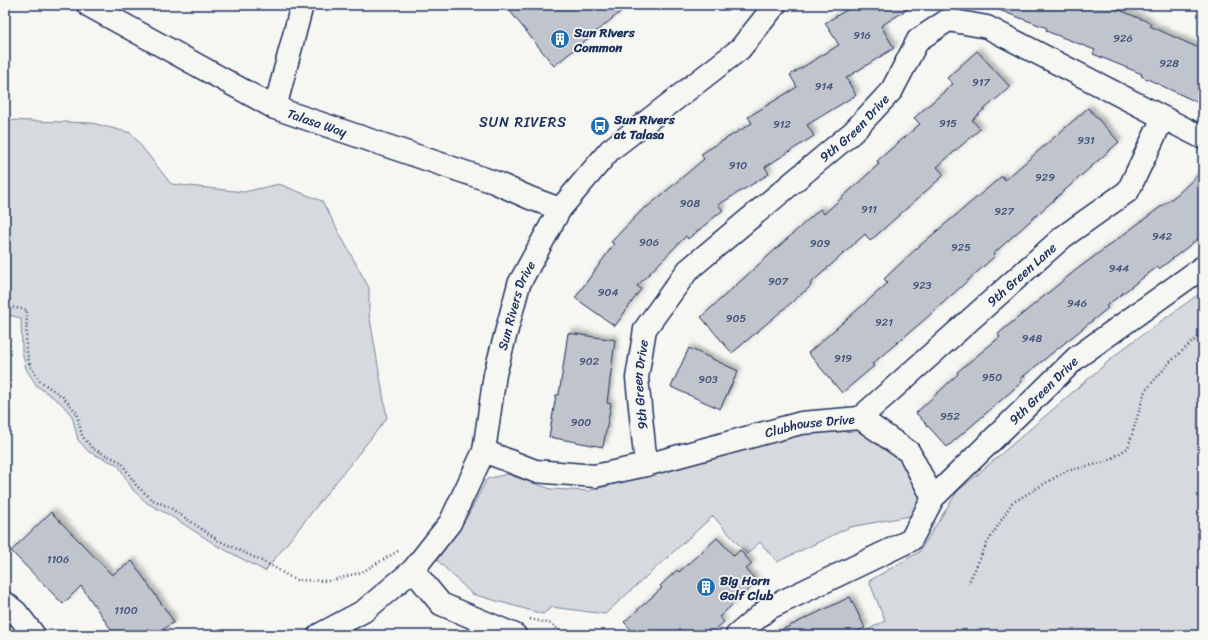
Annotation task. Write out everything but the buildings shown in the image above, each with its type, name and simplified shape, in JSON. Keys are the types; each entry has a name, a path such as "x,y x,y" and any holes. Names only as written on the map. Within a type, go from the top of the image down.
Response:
{"street":[{"name":"Talasa Way","path":"88,5 275,108 494,182 530,198 560,208"},
{"path":"275,108 302,5"},
{"name":"Sun Rivers Drive","path":"319,635 364,611 413,570 450,523 484,451 495,374 519,284 560,208 610,150 740,49 775,5"},
{"name":"9th Green Drive","path":"646,465 637,378 646,329 688,270 853,132 892,90 918,40 948,20 987,27 1203,138"},
{"name":"9th Green Lane","path":"860,418 1063,237 1128,191 1163,118"},
{"name":"9th Green Drive","path":"933,498 1076,358 1203,267"},
{"name":"Clubhouse Drive","path":"484,451 535,471 595,476 646,465 801,423 860,418 909,452 933,498"},
{"path":"737,635 769,608 911,540 933,498"},
{"path":"413,570 441,604 515,635"},
{"path":"5,603 16,612 34,635"}],"path":[{"path":"5,306 27,310 26,348 30,366 40,381 63,397 78,413 82,436 93,449 121,462 136,485 151,499 169,507 218,540 272,566 295,580 330,581 362,572 402,548"},
{"path":"968,584 986,545 1012,503 1066,471 1106,462 1128,448 1145,391 1170,362 1197,338 1203,337"}],"shaded area":[{"path":"5,120 92,123 131,133 171,184 244,192 279,184 322,201 369,288 369,313 387,418 265,571 216,545 171,516 147,503 133,490 118,465 89,452 78,440 72,416 61,403 37,386 26,369 22,351 21,318 5,314"},
{"path":"1203,291 1203,635 857,635 885,621 869,581 919,552 957,492 1124,348"},
{"path":"859,429 893,447 921,494 915,515 850,527 777,562 760,542 747,554 713,516 605,614 552,607 543,614 472,594 437,560 467,517 487,479 507,474 551,489 588,491 798,433"}],"place":[{"name":"Sun Rivers Common","path":"560,39"},
{"name":"Sun Rivers at Talasa","path":"600,126"},
{"name":"Big Horn Golf Club","path":"706,587"}],"district":[{"name":"SUN RIVERS","path":"523,122"}]}
